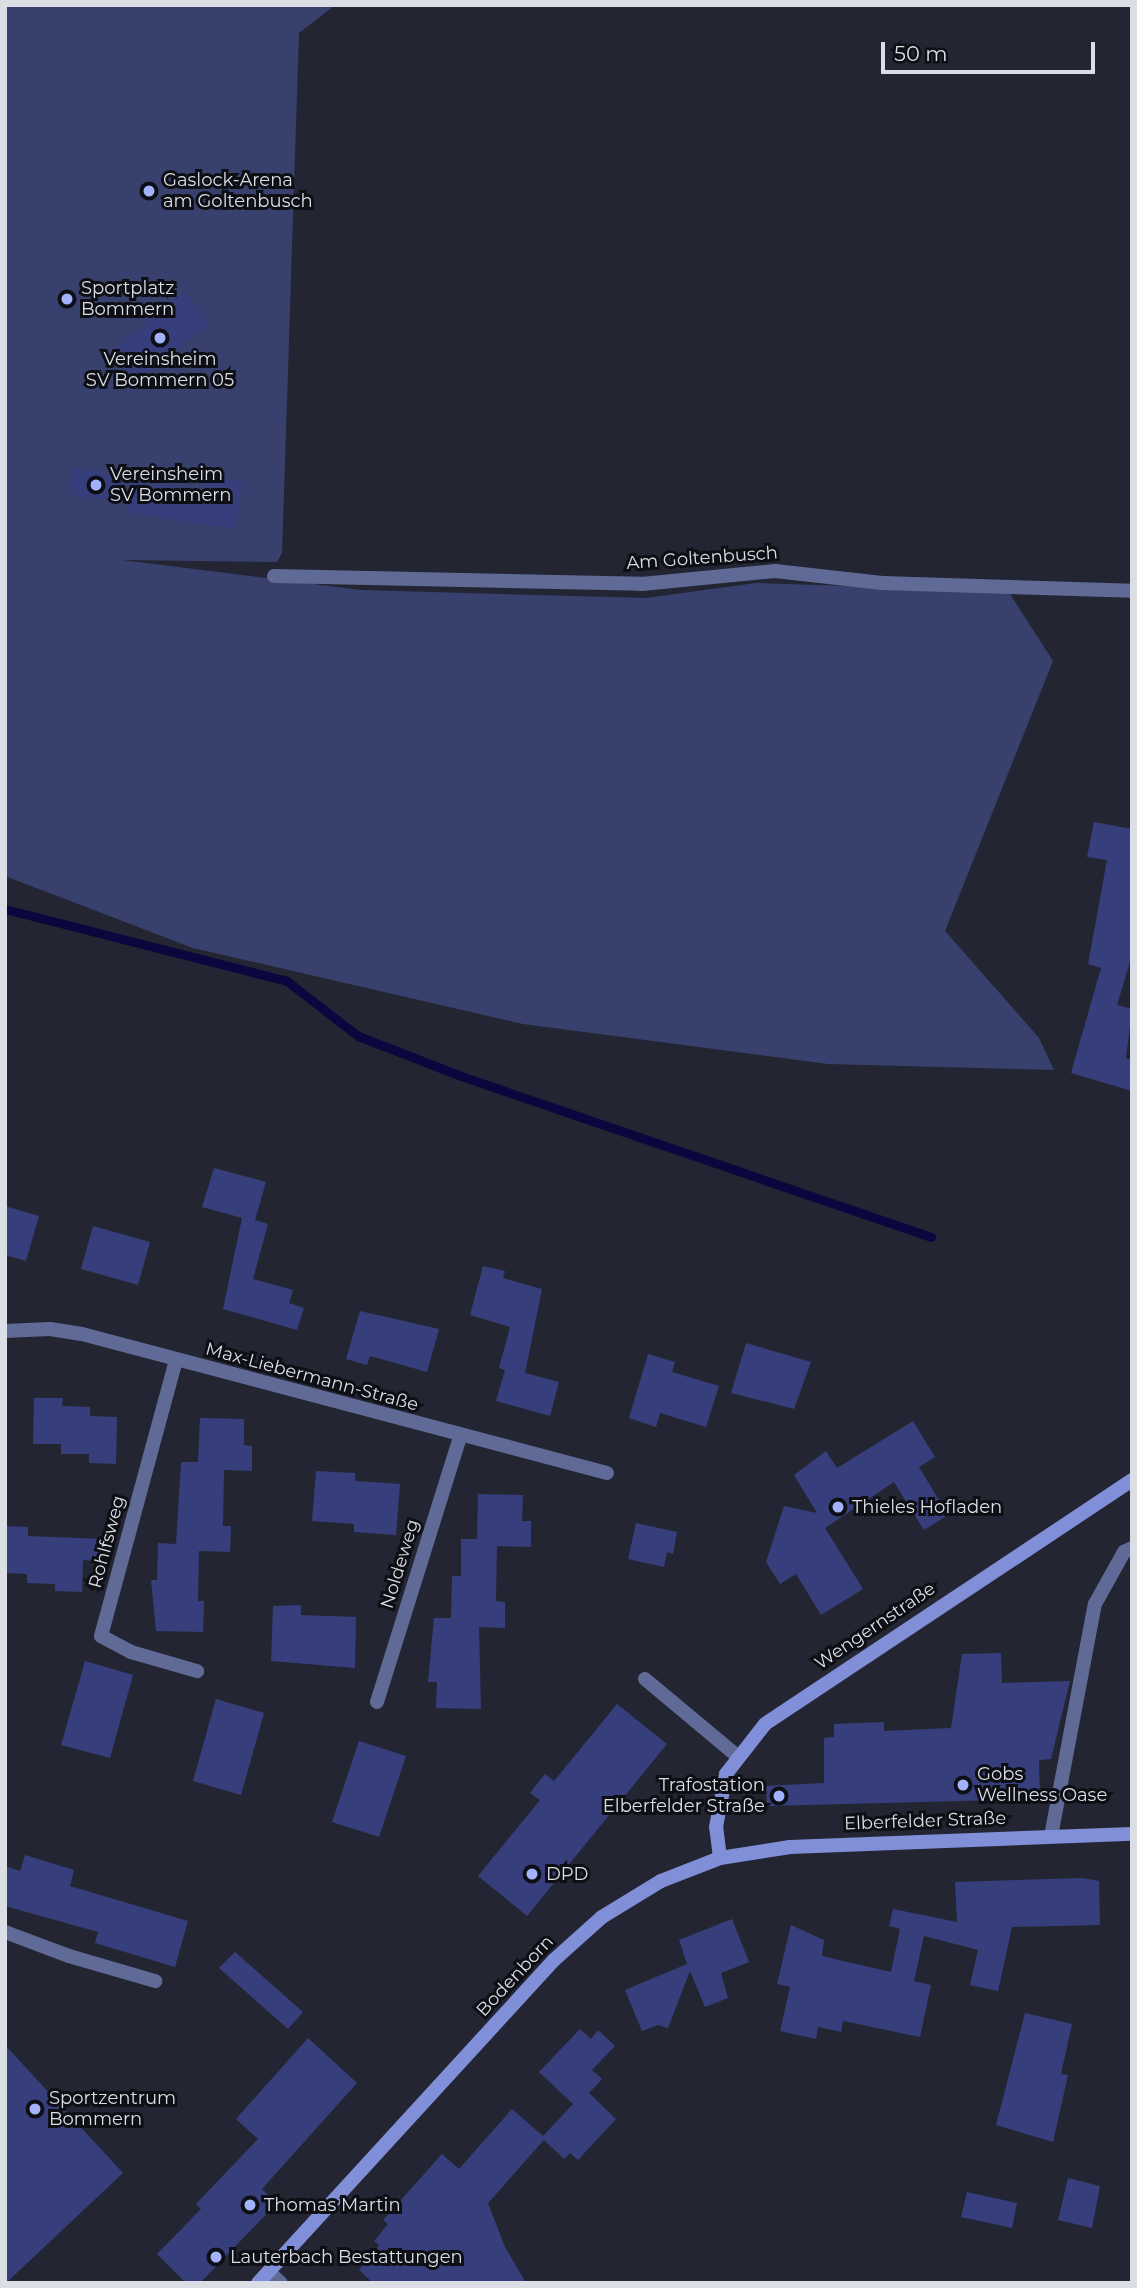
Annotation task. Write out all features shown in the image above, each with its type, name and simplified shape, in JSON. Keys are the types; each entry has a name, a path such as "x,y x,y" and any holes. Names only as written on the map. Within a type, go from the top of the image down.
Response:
{"main road":[{"name":"Wengernstraße","path":"720,1858 718,1800 737,1756 788,1706 1132,1479"},
{"name":"Elberfelder Straße","path":"720,1858 857,1842 1132,1834"},
{"name":"Bodenborn","path":"258,2283 577,1938 661,1881 720,1858"}],"street":[{"name":"Am Goltenbusch","path":"274,576 642,584 775,570 882,583 1132,591"},
{"name":"Max-Liebermann-Straße","path":"5,1331 50,1329 82,1334 460,1437 607,1473"},
{"name":"Rohlfsweg","path":"176,1360 102,1636 131,1652 197,1671"},
{"name":"Noldeweg","path":"377,1702 460,1437"},
{"path":"1051,1836 1096,1604 1124,1552 1132,1548"},
{"path":"645,1679 737,1756"},
{"path":"5,1931 155,1981"},
{"path":"269,2272 281,2283"}],"shaded area":[{"path":"5,5 335,5 299,33 282,553 277,562 122,560 361,590 646,598 756,583 1008,591 1053,661 945,931 1039,1038 1054,1070 828,1064 523,1024 193,948 5,876"}],"building":[{"name":"Vereinsheim SV Bommern 05","path":"184,291 210,322 136,384 110,353"},
{"name":"Vereinsheim SV Bommern","path":"72,468 124,476 120,502 69,494"},
{"path":"205,477 242,481 236,529 128,513 131,482 203,490"},
{"path":"1094,822 1132,829 1132,955 1117,1005 1132,1009 1126,1058 1132,1060 1132,1091 1071,1073 1101,968 1088,964 1107,860 1087,857"},
{"path":"214,1168 266,1182 255,1220 268,1224 253,1279 293,1290 289,1303 304,1308 297,1330 223,1309 242,1218 202,1207"},
{"path":"5,1206 39,1216 26,1261 5,1255"},
{"path":"93,1226 150,1242 138,1285 81,1269"},
{"path":"483,1266 505,1271 503,1278 542,1289 525,1373 559,1382 550,1416 496,1401 505,1370 499,1368 510,1327 470,1315"},
{"path":"360,1311 439,1329 427,1372 370,1356 367,1365 346,1359"},
{"path":"746,1343 811,1362 794,1409 731,1393"},
{"path":"648,1354 675,1362 672,1372 719,1386 706,1427 660,1413 656,1427 629,1418"},
{"path":"34,1398 63,1398 62,1406 90,1407 90,1416 117,1417 116,1464 89,1463 89,1454 61,1454 61,1444 33,1444"},
{"path":"200,1418 244,1419 244,1445 252,1446 252,1471 224,1470 223,1526 231,1526 230,1552 199,1551 198,1601 204,1601 203,1632 156,1631 151,1580 157,1580 158,1543 176,1544 181,1462 198,1462"},
{"path":"913,1421 935,1457 919,1467 948,1515 924,1530 894,1482 825,1528 863,1589 821,1615 796,1574 780,1584 766,1562 784,1506 817,1513 794,1475 826,1451 837,1468"},
{"path":"316,1471 355,1473 355,1481 400,1484 396,1535 354,1532 354,1524 312,1521"},
{"path":"478,1494 523,1495 522,1521 531,1521 531,1547 497,1546 496,1601 505,1602 505,1628 479,1627 481,1709 436,1708 437,1682 428,1682 434,1618 451,1618 452,1576 461,1576 461,1539 477,1539"},
{"path":"636,1523 677,1532 673,1554 667,1552 664,1567 628,1559"},
{"path":"5,1526 28,1527 28,1536 104,1539 102,1562 83,1560 82,1592 55,1591 55,1584 27,1583 27,1574 5,1573"},
{"path":"301,1605 301,1615 356,1617 355,1668 271,1661 273,1606"},
{"path":"1001,1653 1002,1683 1070,1681 1051,1759 1039,1760 1040,1799 767,1806 766,1786 824,1783 824,1738 834,1737 834,1724 884,1722 884,1731 951,1728 962,1654"},
{"path":"85,1661 133,1675 110,1758 61,1745"},
{"path":"216,1699 264,1713 241,1795 193,1781"},
{"path":"617,1704 667,1744 527,1916 478,1876 540,1800 530,1793 545,1774 554,1781"},
{"path":"359,1741 406,1756 379,1837 332,1822"},
{"path":"25,1855 74,1870 70,1886 188,1921 175,1967 95,1943 98,1932 5,1906 5,1866 20,1871"},
{"path":"1083,1878 1099,1881 1100,1925 1012,1927 998,1991 970,1985 978,1950 924,1936 914,1981 931,1985 920,2037 843,2021 841,2032 818,2027 816,2039 780,2031 790,1987 777,1984 791,1925 824,1940 822,1956 891,1972 900,1929 889,1926 893,1909 957,1922 955,1882"},
{"path":"732,1919 749,1962 721,1973 728,1998 705,2007 690,1971 668,2028 658,2025 642,2031 625,1990 687,1964 679,1940"},
{"path":"235,1952 303,2012 288,2029 219,1968"},
{"path":"1025,2013 1072,2024 1061,2074 1068,2075 1053,2142 996,2125"},
{"path":"580,2029 591,2039 598,2030 615,2046 592,2070 602,2079 589,2093 616,2119 578,2160 570,2153 564,2159 544,2140 488,2203 505,2247 526,2283 373,2283 359,2270 379,2245 374,2241 388,2224 383,2220 442,2154 459,2169 512,2109 543,2136 573,2104 539,2072"},
{"path":"308,2038 357,2083 262,2189 277,2203 200,2283 186,2283 157,2254 201,2209 196,2204 258,2139 236,2119"},
{"name":"Sportzentrum Bommern","path":"5,2045 123,2173 6,2283 5,2283"},
{"path":"1068,2178 1100,2186 1092,2228 1058,2220"},
{"path":"967,2192 1017,2203 1012,2228 961,2217"}],"waterway":[{"path":"5,909 287,981 358,1036 461,1076 931,1237"}],"place":[{"name":"Gaslock-Arena am Goltenbusch","path":"149,191"},
{"name":"Sportplatz Bommern","path":"67,299"},
{"name":"Vereinsheim SV Bommern 05","path":"160,338"},
{"name":"Vereinsheim SV Bommern","path":"96,485"},
{"name":"Thieles Hofladen","path":"838,1507"},
{"name":"Gobs Wellness Oase","path":"963,1785"},
{"name":"Trafostation Elberfelder Straße","path":"779,1796"},
{"name":"DPD","path":"532,1874"},
{"name":"Sportzentrum Bommern","path":"35,2109"},
{"name":"Thomas Martin","path":"250,2205"},
{"name":"Lauterbach Bestattungen","path":"216,2257"}]}
